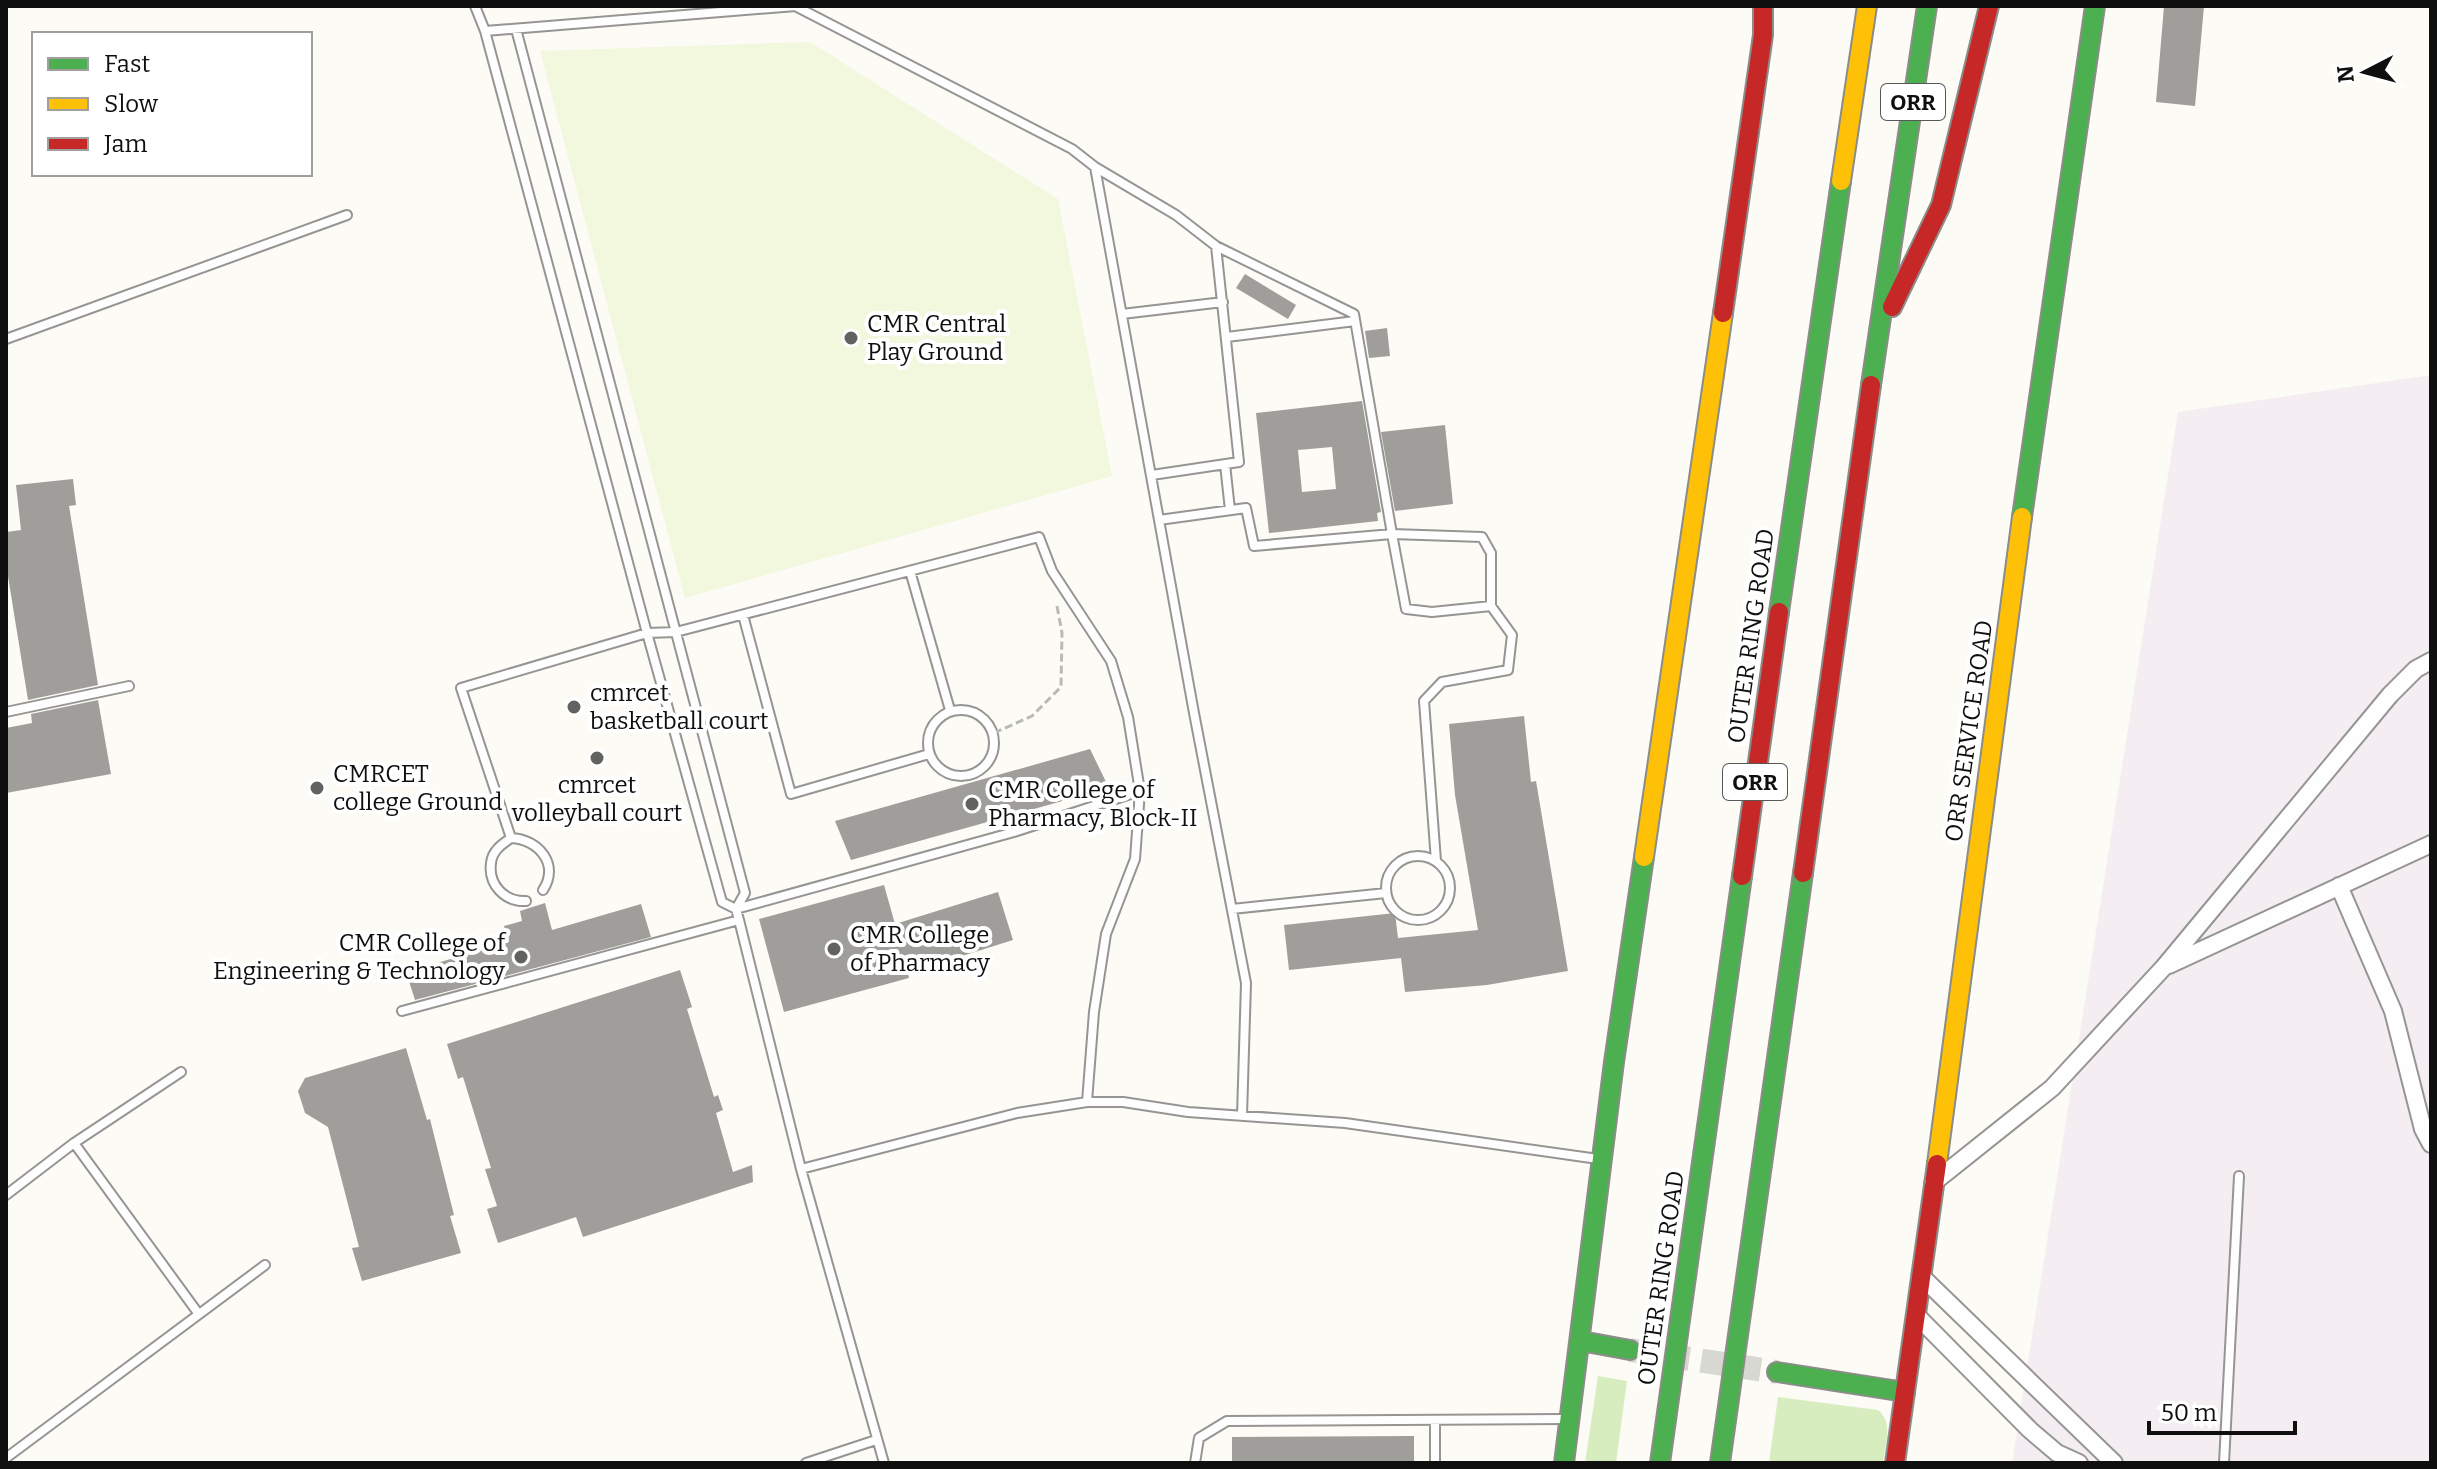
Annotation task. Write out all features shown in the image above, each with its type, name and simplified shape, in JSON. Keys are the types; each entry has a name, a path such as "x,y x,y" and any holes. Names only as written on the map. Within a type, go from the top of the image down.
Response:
{"main road":[{"path":"1564,1463 1634,926 1763,35 1763,6"},
{"name":"OUTER RING ROAD","path":"1660,1463 1814,361 1867,6"},
{"name":"ORR","path":"1720,1463 1927,6"},
{"path":"1878,337 1941,205 1989,6"},
{"name":"ORR SERVICE ROAD","path":"1895,1463 1917,1316 1994,719 2095,6"},
{"path":"1581,1341 1630,1350"},
{"path":"1777,1372 1905,1392"}],"street":[{"path":"1933,1183 2052,1088 2164,967 2390,695 2416,669 2431,661"},
{"path":"2164,967 2431,844"},
{"path":"2339,886 2393,1011 2423,1129 2431,1144"},
{"path":"1922,1277 2114,1463"},
{"path":"1917,1316 2030,1430 2057,1453 2079,1463"}],"lane":[{"path":"475,6 485,31 722,902 736,909 1014,832 1140,791"},
{"path":"485,31 797,7 1072,149 1095,167 1176,215 1216,246 1354,314 1406,609 1432,612 1491,606"},
{"path":"516,29 745,893 736,909 801,1169 884,1463"},
{"path":"1095,167 1246,983 1242,1116"},
{"path":"6,339 347,215"},
{"path":"1152,475 1239,462 1216,246"},
{"path":"1122,314 1223,302"},
{"path":"1227,337 1355,321"},
{"path":"1225,464 1230,510"},
{"path":"1159,520 1246,508 1254,546 1392,534 1482,537 1491,553 1491,606 1512,635 1508,670 1442,682 1424,701 1436,861"},
{"path":"511,838 461,688 647,633 676,632 1039,537 1052,571 1111,661 1128,717 1140,791 1135,859 1106,934 1094,1012 1087,1102"},
{"path":"910,571 950,710"},
{"path":"743,615 791,794 929,754"},
{"path":"6,712 129,686"},
{"path":"968,709 984,718 994,733 994,751 986,766 971,775 954,776 938,768 929,754 928,736 936,720 950,710 968,709"},
{"path":"526,901 509,899 500,893 490,862 499,847 511,838 534,842 541,850 548,872 548,883 543,890"},
{"path":"1418,856 1436,861 1448,875 1451,893 1443,910 1427,920 1409,920 1394,910 1386,893 1389,875 1401,861 1418,856"},
{"path":"1232,909 1386,893"},
{"path":"402,1011 739,920"},
{"path":"6,1195 74,1143 181,1072"},
{"path":"801,1169 1017,1113 1087,1102 1123,1102 1188,1112 1345,1123 1603,1160"},
{"path":"74,1143 198,1313"},
{"path":"2224,1463 2239,1176"},
{"path":"6,1458 265,1265"},
{"path":"1195,1463 1199,1438 1227,1421 1570,1419"},
{"path":"1435,1420 1435,1463"},
{"path":"806,1463 876,1440"}],"path":[{"path":"994,733 1032,716 1061,687 1062,633 1057,602"}],"shaded area":[{"path":"2431,375 2431,1463 2012,1463 2178,412"}],"green space":[{"name":"CMR Central Play Ground","path":"810,42 1058,199 1112,476 685,598 540,51"},
{"path":"1598,1376 1627,1381 1616,1463 1585,1463"},
{"path":"1778,1397 1878,1410 1887,1428 1883,1463 1769,1463"}],"building":[{"path":"2164,6 2204,6 2195,106 2156,102"},
{"path":"1245,274 1296,305 1288,319 1236,288"},
{"path":"1387,328 1390,356 1369,358 1365,331"},
{"path":"1362,401 1381,512 1377,513 1378,521 1269,533 1256,413","holes":["1332,447 1336,489 1302,492 1298,450"]},
{"path":"1445,425 1453,504 1395,511 1381,432"},
{"path":"73,479 76,505 69,506 98,685 28,700 6,564 6,532 21,530 16,485"},
{"path":"98,700 111,774 6,793 6,728 32,723 31,714"},
{"path":"1524,716 1531,782 1536,781 1568,971 1487,985 1405,992 1401,958 1289,970 1284,925 1395,913 1398,938 1478,930 1455,795 1449,724"},
{"name":"CMR College of Pharmacy, Block-II","path":"1090,749 1109,788 851,860 835,821"},
{"name":"CMR College of Pharmacy","path":"884,885 895,924 998,892 1013,940 908,973 909,978 784,1012 759,919"},
{"name":"CMR College of Engineering & Technology","path":"545,903 552,930 641,904 651,937 415,1000 406,972 509,942 504,926 522,921 520,911"},
{"path":"680,970 692,1007 687,1009 714,1097 718,1095 723,1110 716,1113 733,1172 752,1165 753,1182 583,1237 576,1217 498,1243 487,1209 497,1206 485,1169 491,1168 463,1077 458,1079 447,1044"},
{"path":"406,1048 427,1120 430,1119 461,1253 362,1281 352,1248 359,1247 328,1127 305,1113 298,1091 305,1078"},
{"path":"1414,1436 1414,1463 1232,1463 1232,1437"}],"tunnel":[{"path":"1630,1350 1777,1372"}],"traffic: fast":[{"path":"1871,385 1927,6"},
{"path":"2022,517 2095,6"},
{"path":"1779,612 1841,181"},
{"path":"1564,1463 1614,1062 1644,857"},
{"path":"1720,1463 1803,873"},
{"path":"1660,1463 1742,876"},
{"path":"1581,1341 1630,1350"},
{"path":"1777,1372 1905,1392"}],"traffic: slow":[{"path":"1841,181 1867,6"},
{"path":"1644,857 1723,313"},
{"path":"1937,1164 2022,517"}],"traffic: jam":[{"path":"1723,313 1763,35 1763,6"},
{"path":"1892,307 1941,205 1989,6"},
{"path":"1803,873 1871,385"},
{"path":"1742,876 1779,612"},
{"path":"1895,1463 1937,1164"}],"place":[{"name":"CMR Central Play Ground","path":"851,338"},
{"name":"cmrcet basketball court","path":"574,707"},
{"name":"cmrcet volleyball court","path":"597,758"},
{"name":"CMRCET college Ground","path":"317,788"},
{"name":"CMR College of Pharmacy, Block-II","path":"972,804"},
{"name":"CMR College of Pharmacy","path":"834,949"},
{"name":"CMR College of Engineering & Technology","path":"521,957"}]}
